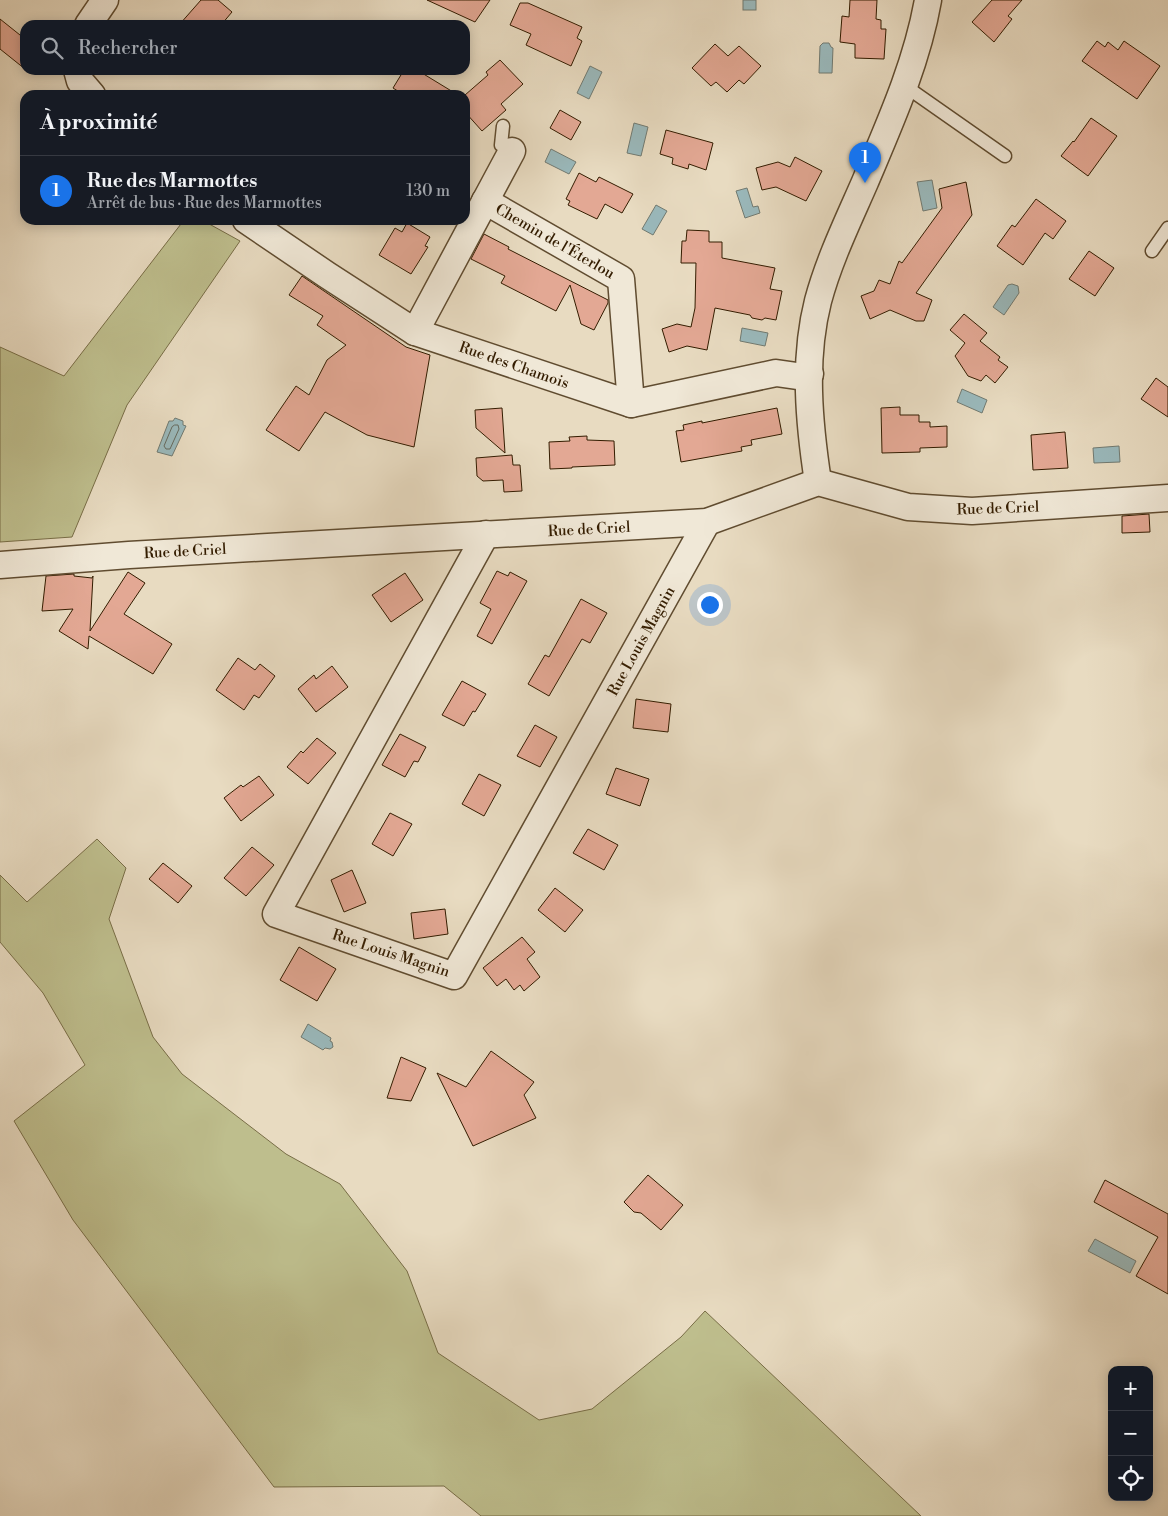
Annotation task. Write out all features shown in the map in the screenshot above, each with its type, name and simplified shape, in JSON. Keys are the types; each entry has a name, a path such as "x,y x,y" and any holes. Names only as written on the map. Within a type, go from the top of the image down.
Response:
{"street":[{"path":"91,20 105,0"},
{"path":"818,482 812,442 810,374 811,344 818,301 840,238 905,86 926,14 928,0"},
{"path":"78,75 88,90"},
{"name":"Chemin de l'Éterlou","path":"415,332 512,151"},
{"name":"Chemin de l'Éterlou","path":"485,201 621,279 631,404"},
{"name":"Rue des Chamois","path":"253,225 415,332 631,404"},
{"path":"631,404 776,373 797,376 810,374"},
{"name":"Rue de Criel","path":"0,565 138,554 707,522 818,482 908,507 972,511 1168,498"},
{"name":"Rue Louis Magnin","path":"486,534 276,914 454,976 707,522"}],"lane":[{"path":"905,86 1005,156"},
{"path":"503,126 501,145 512,151"},
{"path":"1152,251 1168,228"}],"green space":[{"path":"180,225 211,225 240,241 127,405 72,537 0,542 0,347 64,376"},
{"path":"97,839 126,868 109,919 153,1037 182,1074 286,1154 340,1184 407,1271 438,1353 539,1420 592,1409 681,1337 705,1311 921,1516 481,1516 444,1486 274,1487 73,1220 14,1121 85,1065 43,993 0,942 0,875 27,902"}],"water":[{"path":"743,0 756,0 756,10 743,10"},
{"path":"823,43 829,43 833,48 832,73 819,73 820,46"},
{"path":"590,66 602,72 589,99 577,93"},
{"path":"634,123 648,127 641,156 627,153"},
{"path":"551,149 576,162 569,174 545,162"},
{"path":"932,180 937,208 923,211 917,182"},
{"path":"747,188 753,207 758,206 760,213 745,218 736,191"},
{"path":"656,205 667,211 653,235 642,229"},
{"path":"1008,285 1018,286 1019,293 1004,315 993,307"},
{"path":"742,328 768,333 765,346 740,341"},
{"path":"962,389 987,400 982,413 957,402"},
{"path":"175,418 183,421 183,425 186,426 172,456 157,452 169,421 173,421"},
{"path":"1119,446 1120,462 1094,463 1093,448"},
{"path":"308,1024 331,1038 330,1041 333,1047 323,1050 301,1037"},
{"path":"1095,1239 1136,1261 1130,1273 1088,1251"}],"building":[{"path":"201,0 218,0 232,12 225,20 183,20"},
{"path":"427,0 490,0 475,22"},
{"path":"850,0 877,0 876,19 881,20 881,29 886,29 884,59 855,58 855,44 840,42 842,16 849,17"},
{"path":"992,0 1022,0 1008,16 1012,19 994,42 972,22"},
{"path":"520,3 528,3 582,27 577,38 582,41 571,66 526,45 531,34 510,25"},
{"path":"0,19 20,35 20,65 0,49"},
{"path":"1097,41 1105,47 1108,42 1118,50 1124,41 1160,66 1137,99 1082,61"},
{"path":"715,44 728,56 739,46 761,66 744,84 739,80 727,92 716,82 711,86 692,68"},
{"path":"500,60 523,84 501,104 506,110 482,131 470,118 470,91 488,75 486,72"},
{"path":"401,75 425,75 450,90 396,90 393,88"},
{"path":"560,110 581,122 571,140 550,128"},
{"path":"1091,118 1117,136 1088,176 1061,156 1074,142"},
{"path":"666,130 713,143 706,170 689,164 688,169 672,164 673,158 660,154"},
{"path":"795,157 822,171 806,201 776,187 762,190 756,168 778,162 790,167"},
{"path":"579,173 596,182 599,177 633,194 622,213 605,204 597,219 568,205 570,201 566,199"},
{"path":"966,182 972,215 916,293 932,300 924,321 916,321 890,310 870,319 861,296 874,291 879,280 890,284 899,261 902,263 942,208 939,189"},
{"path":"1036,199 1066,221 1053,239 1045,233 1023,265 997,246 1012,225 1015,227"},
{"path":"406,225 410,225 430,237 425,246 428,247 411,274 379,255 395,228 402,232"},
{"path":"687,230 709,231 709,242 722,242 722,258 775,268 770,289 782,291 776,320 765,318 762,320 752,318 750,315 715,308 707,350 687,346 669,352 662,329 677,324 691,327 695,308 696,263 681,263 682,241 686,241"},
{"path":"484,234 509,247 508,249 608,300 594,330 581,324 570,285 556,311 501,283 505,276 471,259"},
{"path":"1089,251 1114,268 1095,296 1069,279"},
{"path":"302,276 406,347 430,355 414,447 367,435 325,412 299,451 266,430 296,386 309,395 327,360 346,345 317,325 323,316 289,295"},
{"path":"964,314 987,333 980,341 1000,357 998,360 1008,367 995,383 986,375 981,381 968,376 955,356 965,343 950,330"},
{"path":"1156,378 1168,387 1168,417 1141,399"},
{"path":"900,407 900,415 919,415 919,422 930,422 930,427 947,426 947,447 920,448 920,452 882,453 881,408"},
{"path":"502,408 505,453 476,428 475,410"},
{"path":"777,408 782,434 751,440 752,445 741,447 742,451 681,462 676,431 684,430 683,425"},
{"path":"1065,432 1068,468 1033,470 1031,435"},
{"path":"587,436 587,440 614,441 615,465 550,469 549,442 570,441 569,437"},
{"path":"512,455 513,465 520,465 522,491 504,492 503,480 483,481 477,476 476,458"},
{"path":"1149,514 1150,532 1122,533 1122,516"},
{"path":"497,571 508,576 510,572 527,581 492,644 477,636 491,609 480,603"},
{"path":"128,572 145,583 124,614 172,644 153,674 89,636 88,649 59,631 73,609 42,611 46,576 74,574 74,576 92,578 93,576 90,631"},
{"path":"405,573 423,600 391,622 372,595"},
{"path":"581,599 607,613 590,643 582,639 549,696 528,684 545,655 549,657"},
{"path":"238,658 255,670 260,664 275,676 259,698 254,695 244,710 216,690"},
{"path":"332,666 348,687 316,712 298,689 314,675 316,679"},
{"path":"462,681 486,694 464,726 442,715"},
{"path":"636,699 671,704 668,732 633,728"},
{"path":"535,725 557,737 540,767 517,756"},
{"path":"400,734 426,747 418,762 414,761 405,777 382,765"},
{"path":"317,738 336,753 308,784 287,767 301,751 303,753"},
{"path":"616,768 649,779 640,806 606,794"},
{"path":"479,774 501,785 484,816 462,804"},
{"path":"259,776 274,795 241,821 224,798 241,785 243,787"},
{"path":"390,813 412,824 393,856 372,844"},
{"path":"588,829 618,845 604,870 573,853"},
{"path":"252,847 274,865 246,896 224,878"},
{"path":"163,863 192,886 178,903 149,879"},
{"path":"352,870 366,903 344,912 331,880"},
{"path":"555,888 583,910 565,932 538,910"},
{"path":"445,909 448,934 414,939 411,913"},
{"path":"522,937 535,952 527,959 540,977 524,991 520,985 514,990 506,979 497,986 483,968"},
{"path":"299,947 336,969 317,1001 280,980"},
{"path":"491,1051 534,1082 524,1095 536,1118 473,1146 437,1073 466,1087"},
{"path":"401,1057 426,1068 411,1101 387,1098"},
{"path":"648,1175 683,1205 661,1230 641,1213 634,1212 624,1202"},
{"path":"1105,1180 1168,1214 1168,1294 1136,1276 1158,1237 1094,1202"}],"place":[{"name":"Rue des Marmottes","path":"865,183"}]}
